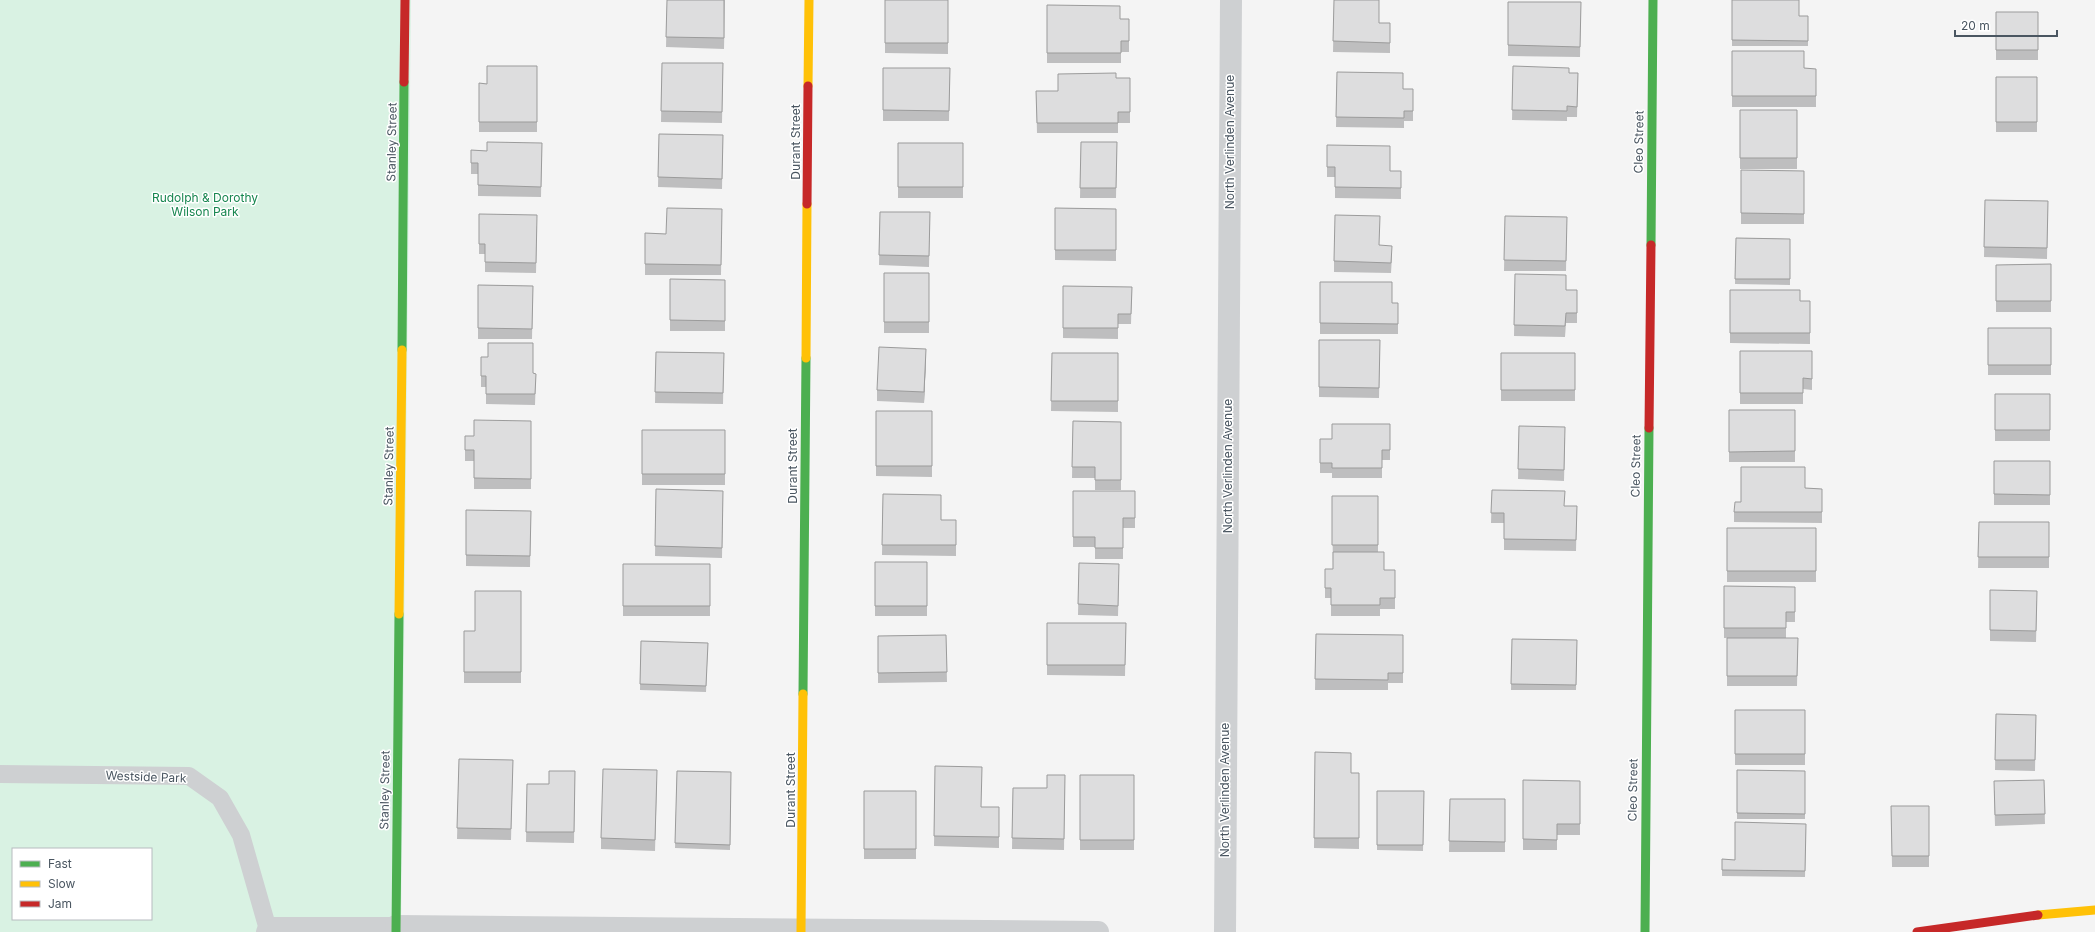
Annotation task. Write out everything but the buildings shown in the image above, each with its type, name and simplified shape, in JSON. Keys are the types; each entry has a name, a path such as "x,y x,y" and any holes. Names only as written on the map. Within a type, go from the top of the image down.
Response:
{"street":[{"name":"Stanley Street","path":"396,929 405,0"},
{"name":"Durant Street","path":"801,931 810,0"},
{"name":"North Verlinden Avenue","path":"1225,932 1231,0"},
{"name":"Cleo Street","path":"1645,932 1653,0"},
{"path":"1917,932 2032,915 2095,910"},
{"path":"396,929 1098,932"}],"lane":[{"name":"Westside Park","path":"0,774 189,776 220,798 241,835 266,929 396,929"}],"green space":[{"name":"Rudolph & Dorothy Wilson Park","path":"0,0 411,0 401,932 0,932"}],"traffic: fast":[{"path":"1651,245 1653,0"},
{"path":"402,350 404,82"},
{"path":"803,694 806,358"},
{"path":"1645,932 1649,428"},
{"path":"396,932 399,614"}],"traffic: slow":[{"path":"808,86 809,0"},
{"path":"806,358 807,204"},
{"path":"399,614 402,350"},
{"path":"801,932 803,694"},
{"path":"2038,915 2095,910"}],"traffic: jam":[{"path":"404,82 405,0"},
{"path":"807,204 808,86"},
{"path":"1649,428 1651,245"},
{"path":"1917,932 2038,915"}]}
